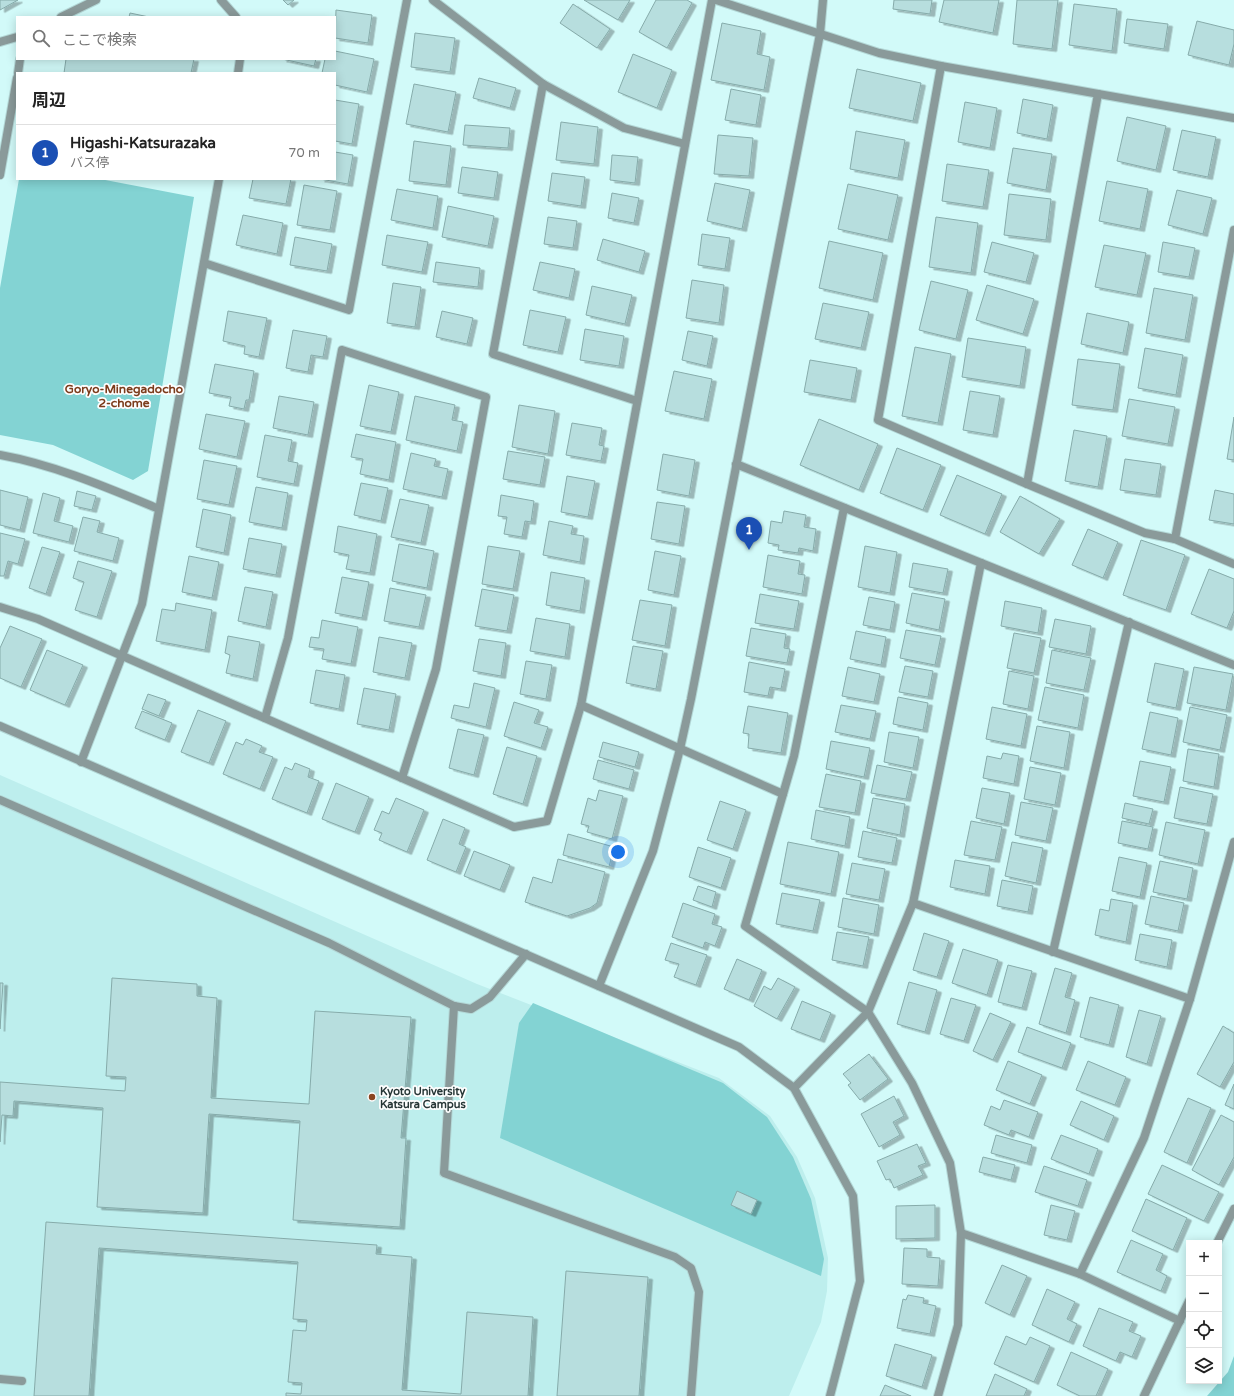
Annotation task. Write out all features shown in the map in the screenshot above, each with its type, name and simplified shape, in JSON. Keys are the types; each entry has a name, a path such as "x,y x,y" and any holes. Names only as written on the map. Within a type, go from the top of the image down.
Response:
{"street":[{"path":"63,16 96,0"},
{"path":"221,0 235,16"},
{"path":"204,263 349,310 407,0"},
{"path":"433,0 543,84 624,128 685,144"},
{"path":"0,607 38,619 514,827 547,821 581,705 712,0"},
{"path":"716,0 879,53 941,66 1234,118"},
{"path":"599,986 653,851 680,749 820,34 823,0"},
{"path":"0,42 16,37"},
{"path":"18,72 20,60"},
{"path":"238,72 240,60"},
{"path":"941,66 878,420 1145,533 1175,539 1234,564"},
{"path":"0,175 16,84"},
{"path":"543,84 493,354 638,402"},
{"path":"1027,484 1098,94"},
{"path":"81,762 142,604 219,180"},
{"path":"1175,539 1234,230"},
{"path":"265,718 288,638 342,350 486,397 436,669 402,778"},
{"path":"0,455 26,459 97,483 159,509"},
{"path":"736,464 1234,665"},
{"path":"844,508 794,756 745,926 868,1012 912,1083 950,1163 961,1233 958,1325 938,1396"},
{"path":"794,1088 868,1012 913,903 981,563"},
{"path":"1053,952 1129,622"},
{"path":"581,705 784,794"},
{"path":"0,726 739,1047 794,1088 853,1196 860,1281 830,1396"},
{"path":"0,800 329,943 454,1006 472,1009 490,997 526,954"},
{"path":"1080,1274 1144,1138 1190,999 1234,842"},
{"path":"913,903 1190,999"},
{"path":"454,1006 444,1173 675,1257 691,1268 699,1292 691,1396"},
{"path":"1219,1240 1234,1209"},
{"path":"961,1233 1080,1274 1180,1320"},
{"path":"1144,1396 1186,1307"},
{"path":"0,1379 22,1381"}],"shaded area":[{"path":"19,180 105,180 194,197 148,471 133,480 53,445 0,435 0,288"},
{"name":"Kyoto University Katsura Campus","path":"0,775 477,984 719,1078 770,1116 797,1157 815,1198 828,1258 827,1291 821,1322 789,1396 0,1396"},
{"path":"533,1003 723,1083 767,1117 793,1157 811,1199 824,1259 821,1276 500,1138 519,1023"},
{"path":"1234,1356 1234,1396 1207,1396 1218,1384 1222,1384 1222,1379 1228,1372"}],"building":[{"path":"0,0 18,0 0,10"},
{"path":"283,0 294,0 288,5"},
{"path":"584,0 630,0 618,20"},
{"path":"656,0 687,0 692,3 667,48 639,32"},
{"path":"894,0 932,0 930,14 893,9"},
{"path":"944,0 999,0 993,33 939,22"},
{"path":"1017,0 1058,0 1052,49 1013,44"},
{"path":"573,4 610,29 597,48 560,23"},
{"path":"1074,4 1117,9 1112,51 1069,45"},
{"path":"336,10 372,15 368,43 336,38"},
{"path":"130,13 144,16 129,16"},
{"path":"1127,19 1168,24 1164,49 1124,43"},
{"path":"1197,21 1234,30 1234,44 1229,65 1188,55"},
{"path":"722,23 761,31 757,54 770,57 764,90 711,80"},
{"path":"415,33 455,38 450,72 411,67"},
{"path":"336,51 374,59 367,92 336,85 336,72 322,72 325,60 336,60"},
{"path":"633,54 672,70 657,108 618,92"},
{"path":"66,60 194,60 191,72 64,72"},
{"path":"287,60 316,60 314,66"},
{"path":"857,69 921,83 913,121 849,108"},
{"path":"479,78 516,88 510,108 473,98"},
{"path":"414,84 456,92 448,132 406,124"},
{"path":"731,89 761,95 756,125 725,120"},
{"path":"1023,99 1053,105 1047,139 1017,133"},
{"path":"336,100 359,104 352,144 336,141"},
{"path":"965,102 997,108 990,148 958,142"},
{"path":"1127,117 1166,126 1156,170 1117,161"},
{"path":"561,122 598,127 594,164 556,160"},
{"path":"465,125 510,128 508,148 463,145"},
{"path":"1182,130 1216,137 1208,177 1173,170"},
{"path":"856,131 905,140 898,178 850,169"},
{"path":"718,135 753,138 749,176 714,174"},
{"path":"414,141 451,146 446,185 409,181"},
{"path":"1013,148 1052,154 1046,190 1007,183"},
{"path":"336,152 353,155 348,184 326,180 336,180"},
{"path":"612,155 638,157 635,183 610,180"},
{"path":"947,164 989,170 983,207 942,201"},
{"path":"462,167 498,172 494,198 458,193"},
{"path":"552,173 585,177 581,206 548,201"},
{"path":"253,180 291,180 286,204 249,198"},
{"path":"1107,181 1148,189 1140,229 1099,221"},
{"path":"715,183 750,190 742,229 707,221"},
{"path":"848,184 898,195 888,240 838,229"},
{"path":"304,185 337,191 330,230 297,225"},
{"path":"397,189 438,196 433,228 391,220"},
{"path":"1177,190 1212,198 1203,234 1168,225"},
{"path":"612,193 639,198 634,223 608,218"},
{"path":"1009,194 1051,199 1046,240 1004,235"},
{"path":"448,206 494,216 488,246 442,237"},
{"path":"243,215 283,223 277,254 236,245"},
{"path":"548,217 577,221 573,248 544,244"},
{"path":"936,217 978,223 971,273 929,267"},
{"path":"702,234 730,238 725,269 698,265"},
{"path":"387,235 428,242 422,272 382,265"},
{"path":"295,237 332,244 327,271 290,265"},
{"path":"603,239 645,251 639,272 597,260"},
{"path":"829,241 883,253 873,300 819,288"},
{"path":"992,242 1034,253 1026,282 984,272"},
{"path":"1163,242 1195,248 1189,277 1158,272"},
{"path":"1104,245 1146,253 1137,295 1095,287"},
{"path":"436,262 480,268 478,287 433,282"},
{"path":"540,262 575,269 569,298 533,290"},
{"path":"692,280 724,285 719,323 686,318"},
{"path":"931,281 968,290 956,339 919,330"},
{"path":"393,283 421,287 415,327 387,323"},
{"path":"987,285 1034,299 1023,334 976,320"},
{"path":"592,286 632,295 625,324 586,315"},
{"path":"1154,288 1193,295 1185,340 1146,333"},
{"path":"823,303 869,312 861,348 815,339"},
{"path":"530,310 566,317 558,352 523,345"},
{"path":"228,311 267,318 259,357 244,354 245,346 223,341"},
{"path":"442,311 473,318 467,344 436,337"},
{"path":"1087,313 1129,322 1123,353 1081,344"},
{"path":"585,329 624,336 619,366 580,360"},
{"path":"293,330 327,336 323,357 311,355 308,372 286,368"},
{"path":"688,331 713,336 707,366 682,360"},
{"path":"968,338 1026,347 1020,386 962,377"},
{"path":"915,347 951,354 938,423 902,416"},
{"path":"1145,348 1183,355 1176,395 1138,388"},
{"path":"1078,359 1120,364 1113,410 1072,405"},
{"path":"810,360 857,368 851,400 804,392"},
{"path":"215,364 254,371 249,400 246,400 244,409 229,406 231,397 209,393"},
{"path":"674,371 712,379 704,419 665,411"},
{"path":"369,385 399,392 391,432 360,426"},
{"path":"970,391 1000,396 993,435 963,430"},
{"path":"279,396 314,402 308,435 273,428"},
{"path":"415,396 455,405 452,420 463,422 457,451 406,440"},
{"path":"1129,399 1175,407 1168,444 1122,436"},
{"path":"519,405 555,411 548,454 512,447"},
{"path":"206,414 245,421 237,457 199,449"},
{"path":"1234,417 1234,460 1227,459"},
{"path":"819,419 878,444 859,490 800,465"},
{"path":"572,423 602,428 599,445 604,446 601,461 566,455"},
{"path":"1074,430 1107,436 1098,487 1065,481"},
{"path":"356,434 396,442 389,480 360,474 363,459 351,457"},
{"path":"265,435 292,440 288,461 298,463 294,484 257,477"},
{"path":"897,448 941,465 923,510 880,493"},
{"path":"508,451 545,457 540,485 503,479"},
{"path":"411,453 436,459 434,466 448,469 442,497 403,489"},
{"path":"663,454 695,460 689,496 657,490"},
{"path":"1125,459 1161,464 1156,495 1120,490"},
{"path":"204,460 237,466 229,505 197,499"},
{"path":"957,475 1002,494 985,534 940,515"},
{"path":"567,476 595,481 588,517 561,512"},
{"path":"361,483 388,488 381,521 354,515"},
{"path":"256,487 288,493 282,528 249,522"},
{"path":"0,490 28,497 20,530 0,525"},
{"path":"1215,490 1234,494 1234,524 1209,520"},
{"path":"77,491 96,496 92,510 74,506"},
{"path":"43,493 60,498 54,521 73,526 69,542 33,533"},
{"path":"501,495 534,501 531,522 525,521 522,537 504,534 507,517 498,516"},
{"path":"1020,496 1060,519 1039,554 1000,532"},
{"path":"400,499 429,505 421,543 391,537"},
{"path":"657,502 685,506 679,544 651,539"},
{"path":"203,509 231,515 224,553 196,547"},
{"path":"784,511 806,515 804,527 816,529 813,551 799,548 798,553 778,550 779,545 768,543 771,521 782,523"},
{"path":"83,517 100,521 97,532 119,538 113,561 74,551"},
{"path":"549,521 573,526 571,534 584,536 580,562 543,555"},
{"path":"338,526 377,534 370,573 346,569 349,555 334,552"},
{"path":"1088,529 1118,542 1103,578 1072,565"},
{"path":"0,533 25,539 18,564 8,561 4,576 0,576"},
{"path":"249,538 282,544 276,575 243,569"},
{"path":"1141,540 1185,555 1166,610 1123,595"},
{"path":"399,544 434,551 427,588 392,581"},
{"path":"488,546 520,551 513,589 482,584"},
{"path":"865,546 897,552 890,593 858,587"},
{"path":"42,547 60,552 46,594 29,588"},
{"path":"655,551 681,556 674,595 648,590"},
{"path":"768,555 800,561 798,574 805,575 802,594 763,587"},
{"path":"189,556 219,562 212,598 182,592"},
{"path":"78,561 112,571 97,617 75,610 84,582 73,578"},
{"path":"913,563 948,569 943,593 909,587"},
{"path":"1209,569 1234,579 1234,611 1227,628 1191,614"},
{"path":"551,572 585,578 580,611 546,605"},
{"path":"342,577 369,582 362,618 335,613"},
{"path":"245,587 273,592 266,627 238,621"},
{"path":"390,588 426,595 419,627 384,621"},
{"path":"482,589 514,595 507,631 475,626"},
{"path":"912,593 945,599 939,630 906,623"},
{"path":"760,594 799,601 794,629 755,623"},
{"path":"869,597 895,602 890,630 863,625"},
{"path":"640,600 672,605 665,646 632,640"},
{"path":"1005,601 1042,608 1038,633 1001,626"},
{"path":"176,603 212,610 205,650 156,641 162,609 175,611"},
{"path":"536,618 570,624 565,657 530,651"},
{"path":"1055,619 1091,626 1086,654 1049,647"},
{"path":"322,620 358,627 351,664 322,659 324,649 309,647 311,637 319,638"},
{"path":"10,626 42,639 21,687 0,678 0,648"},
{"path":"751,628 786,634 784,648 790,649 787,663 746,656"},
{"path":"906,630 941,636 935,665 900,658"},
{"path":"856,631 886,637 881,665 850,659"},
{"path":"1014,633 1041,638 1034,673 1007,668"},
{"path":"228,636 260,642 253,679 226,673 230,655 225,653"},
{"path":"379,637 412,643 405,678 373,672"},
{"path":"479,639 506,643 501,676 473,671"},
{"path":"633,646 663,651 656,689 626,683"},
{"path":"47,650 83,665 65,705 30,690"},
{"path":"1052,650 1091,658 1084,690 1046,683"},
{"path":"526,661 552,665 546,699 520,694"},
{"path":"749,662 785,669 781,689 770,687 768,696 744,692"},
{"path":"1155,663 1184,669 1176,708 1147,702"},
{"path":"905,666 933,671 928,697 899,692"},
{"path":"848,667 880,674 874,702 842,696"},
{"path":"1194,667 1233,674 1226,710 1187,703"},
{"path":"316,670 345,675 339,709 310,703"},
{"path":"1009,671 1034,676 1028,709 1003,704"},
{"path":"474,683 495,688 486,727 451,718 454,705 469,708"},
{"path":"1045,687 1084,695 1078,728 1038,720"},
{"path":"364,688 396,694 389,730 357,724"},
{"path":"148,694 166,700 159,716 142,709"},
{"path":"898,697 928,703 923,730 893,724"},
{"path":"514,702 539,710 534,723 548,727 541,748 504,736"},
{"path":"841,705 876,711 870,739 835,732"},
{"path":"748,706 788,713 781,753 748,748 749,734 743,733"},
{"path":"992,707 1027,714 1021,746 986,739"},
{"path":"1190,707 1227,715 1220,750 1183,742"},
{"path":"198,710 226,721 209,763 181,752"},
{"path":"142,711 172,723 165,740 135,728"},
{"path":"1150,712 1178,718 1171,755 1142,749"},
{"path":"1037,726 1070,732 1064,768 1030,761"},
{"path":"458,729 484,735 474,775 449,768"},
{"path":"889,732 919,737 913,768 884,762"},
{"path":"246,739 262,746 259,752 273,757 260,789 223,774 236,742 243,745"},
{"path":"831,741 870,748 864,777 826,769"},
{"path":"603,742 639,752 635,767 599,757"},
{"path":"507,747 537,756 523,804 493,794"},
{"path":"1188,749 1219,754 1214,787 1183,781"},
{"path":"1003,753 1019,756 1014,784 983,778 987,756 1001,759"},
{"path":"598,760 634,770 629,789 593,779"},
{"path":"1140,761 1171,767 1164,802 1133,796"},
{"path":"295,763 310,769 308,777 319,781 307,813 272,799 285,767 292,770"},
{"path":"877,765 912,772 906,799 871,793"},
{"path":"1030,767 1061,773 1055,805 1024,799"},
{"path":"826,774 861,781 855,813 819,807"},
{"path":"336,783 369,797 355,832 322,819"},
{"path":"1180,787 1213,794 1207,824 1174,818"},
{"path":"982,788 1010,793 1004,824 976,818"},
{"path":"599,790 623,796 612,839 587,832 589,826 581,824 588,798 596,801"},
{"path":"396,798 424,810 407,852 379,840 382,833 374,830 382,811 389,814"},
{"path":"873,798 905,804 900,835 867,828"},
{"path":"720,801 746,810 733,849 707,840"},
{"path":"1021,802 1053,808 1046,841 1015,835"},
{"path":"1125,803 1153,809 1149,824 1122,818"},
{"path":"816,810 850,817 845,846 811,839"},
{"path":"443,819 465,828 459,844 466,847 456,872 427,860"},
{"path":"971,821 1002,827 995,860 964,855"},
{"path":"1122,821 1153,827 1148,849 1118,843"},
{"path":"1166,822 1205,830 1198,864 1159,855"},
{"path":"863,831 897,838 892,863 858,857"},
{"path":"568,834 614,847 609,867 563,855"},
{"path":"788,842 839,852 831,894 780,884"},
{"path":"1012,842 1043,848 1036,883 1005,876"},
{"path":"698,847 731,858 721,888 689,877"},
{"path":"474,851 510,865 500,890 464,876"},
{"path":"1119,857 1147,863 1140,897 1112,891"},
{"path":"558,859 605,872 597,903 590,908 567,916 525,902 533,877 552,883"},
{"path":"955,860 990,866 985,894 950,887"},
{"path":"1160,861 1193,868 1187,899 1153,892"},
{"path":"852,863 885,869 879,900 846,894"},
{"path":"1002,880 1033,886 1028,912 997,906"},
{"path":"698,886 716,892 712,907 693,900"},
{"path":"782,893 820,900 813,931 776,924"},
{"path":"1151,896 1184,903 1178,931 1145,924"},
{"path":"843,898 879,905 874,934 838,927"},
{"path":"1111,899 1133,903 1126,942 1095,935 1100,909 1109,911"},
{"path":"683,903 715,914 712,924 722,927 715,946 705,942 703,948 672,937"},
{"path":"837,932 869,937 863,966 832,960"},
{"path":"924,933 949,941 937,977 913,970"},
{"path":"1140,934 1172,940 1167,967 1135,960"},
{"path":"671,943 707,955 696,985 674,977 679,964 665,960"},
{"path":"963,949 998,960 987,995 952,983"},
{"path":"737,959 762,970 749,1000 724,989"},
{"path":"1008,965 1032,971 1022,1008 998,1002"},
{"path":"1055,968 1072,973 1065,997 1075,1000 1066,1033 1039,1024"},
{"path":"112,978 197,984 197,996 217,998 211,1098 309,1104 315,1011 411,1017 401,1138 406,1138 400,1227 293,1220 300,1121 209,1114 203,1213 97,1207 103,1108 14,1101 13,1116 2,1115 0,1142 0,1082 125,1091 126,1077 106,1076"},
{"path":"778,978 795,987 777,1019 754,1006 764,986 771,990"},
{"path":"909,982 937,990 925,1032 897,1024"},
{"path":"0,983 3,983 0,1029"},
{"path":"1090,997 1119,1005 1109,1045 1080,1037"},
{"path":"951,998 976,1005 964,1041 940,1034"},
{"path":"802,1001 831,1013 820,1040 791,1029"},
{"path":"1139,1010 1161,1016 1147,1064 1126,1057"},
{"path":"990,1013 1011,1022 993,1060 973,1051"},
{"path":"1223,1026 1234,1033 1234,1062 1220,1087 1197,1074"},
{"path":"1027,1027 1071,1043 1062,1068 1018,1052"},
{"path":"869,1054 888,1079 860,1100 848,1085 851,1083 843,1074"},
{"path":"1008,1061 1042,1075 1030,1104 996,1090"},
{"path":"1088,1061 1126,1077 1115,1105 1076,1090"},
{"path":"1234,1084 1234,1109 1225,1105"},
{"path":"894,1096 904,1116 893,1122 900,1135 879,1147 861,1114"},
{"path":"1188,1098 1211,1108 1187,1163 1164,1152"},
{"path":"1004,1100 1038,1112 1029,1137 1011,1130 1009,1135 984,1125 991,1106 1000,1110"},
{"path":"1081,1101 1114,1116 1104,1140 1070,1125"},
{"path":"1221,1115 1234,1122 1234,1157 1219,1185 1192,1170"},
{"path":"996,1135 1032,1145 1027,1163 991,1153"},
{"path":"1061,1135 1098,1149 1089,1174 1051,1159"},
{"path":"917,1144 926,1163 918,1166 923,1175 894,1188 890,1179 886,1180 877,1161"},
{"path":"983,1157 1015,1165 1011,1180 979,1172"},
{"path":"1162,1165 1219,1192 1204,1221 1148,1194"},
{"path":"1044,1166 1087,1180 1078,1206 1035,1192"},
{"path":"737,1191 757,1200 751,1214 731,1205"},
{"path":"1146,1199 1187,1218 1173,1250 1132,1231"},
{"path":"935,1205 935,1238 896,1239 896,1206"},
{"path":"1051,1205 1075,1211 1067,1240 1044,1235"},
{"path":"46,1222 377,1245 376,1254 412,1257 402,1390 461,1394 467,1312 533,1317 528,1396 286,1396 286,1393 301,1394 302,1383 288,1382 293,1330 306,1331 307,1320 293,1319 298,1262 99,1248 89,1396 34,1396"},
{"path":"1131,1240 1163,1254 1156,1270 1167,1276 1161,1291 1117,1272"},
{"path":"904,1248 927,1249 927,1257 940,1258 938,1286 902,1284"},
{"path":"1002,1265 1027,1276 1010,1315 985,1303"},
{"path":"566,1271 648,1277 639,1396 557,1396"},
{"path":"1047,1289 1075,1302 1067,1319 1077,1324 1069,1342 1032,1325"},
{"path":"908,1295 924,1298 923,1303 936,1306 930,1334 897,1328 903,1299 906,1300"},
{"path":"1099,1308 1133,1322 1129,1331 1141,1336 1132,1357 1120,1352 1116,1361 1083,1346"},
{"path":"1006,1336 1026,1345 1030,1337 1050,1346 1034,1382 994,1364"},
{"path":"895,1344 932,1355 922,1387 886,1376"},
{"path":"1071,1352 1108,1369 1096,1396 1080,1396 1057,1385"},
{"path":"995,1374 1027,1389 1024,1396 986,1396"},
{"path":"885,1385 911,1396 880,1396"}],"place":[{"name":"Higashi-Katsurazaka","path":"749,550"},
{"name":"Kyoto University Katsura Campus","path":"372,1097"}],"district":[{"name":"Goryo-Minegadocho 2-chome","path":"124,396"}]}
